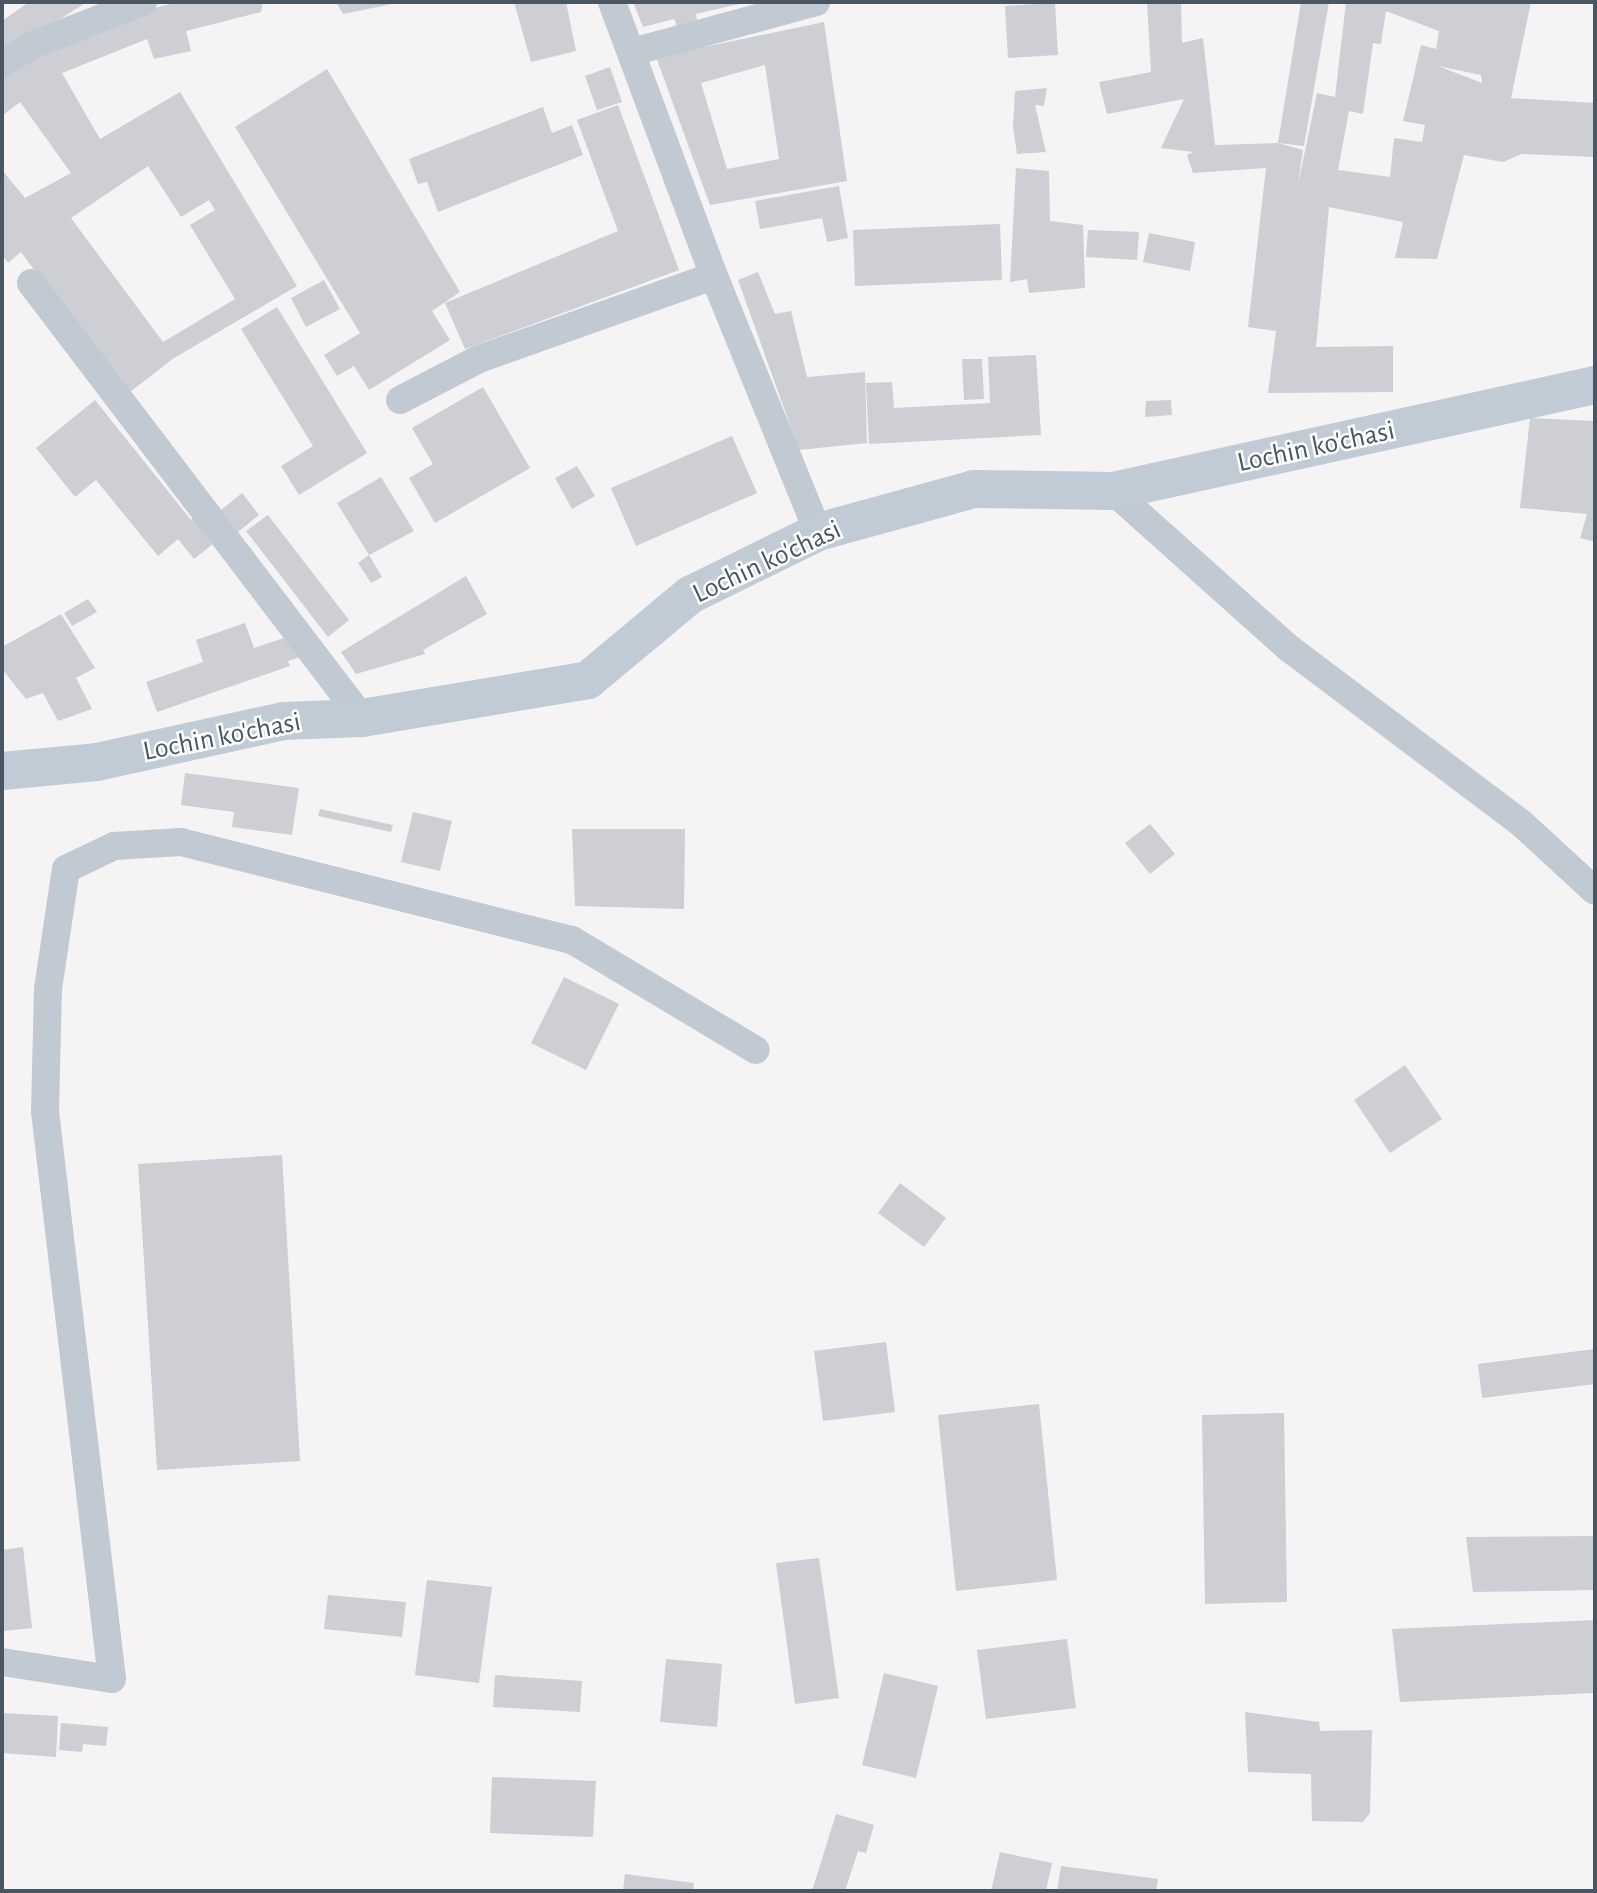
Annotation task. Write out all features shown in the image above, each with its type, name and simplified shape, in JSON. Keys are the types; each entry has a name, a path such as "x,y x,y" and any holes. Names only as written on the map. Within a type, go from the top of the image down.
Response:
{"street":[{"path":"2,64 32,45 143,2"},
{"path":"612,2 713,276 818,532"},
{"path":"632,52 816,2"},
{"path":"400,400 479,359 713,276"},
{"path":"31,283 362,718"},
{"name":"Lochin ko'chasi","path":"2,771 97,762 283,720 362,718 588,680 690,595 818,532 974,489 1113,491 1595,385"},
{"path":"1113,491 1290,649 1521,823 1595,891"},
{"path":"2,1662 112,1679 45,1111 48,989 66,869 114,846 181,842 572,940 756,1050"}],"building":[{"path":"29,2 87,2 2,56 2,21"},
{"path":"177,2 263,2 261,12 186,31 191,51 154,59 147,39 62,73 100,139 180,92 297,286 174,358 126,395 21,252 8,263 2,255 2,170 25,198 71,173 20,102 2,116 2,73 92,25","holes":["148,166 181,217 209,200 215,210 190,225 235,299 163,342 71,218"]},
{"path":"336,2 397,2 397,3 343,14"},
{"path":"514,2 566,2 576,51 531,62"},
{"path":"633,2 743,3 696,14 697,20 677,26 674,19 643,27"},
{"path":"1147,2 1181,2 1182,43 1203,38 1215,145 1278,143 1303,150 1298,185 1317,93 1335,97 1346,2 1531,2 1511,98 1595,103 1595,157 1522,154 1503,162 1464,155 1437,259 1395,258 1403,222 1329,207 1316,347 1393,346 1393,392 1268,393 1276,331 1248,327 1266,168 1193,173 1187,155 1193,152 1161,148 1184,99 1107,114 1099,82 1151,72","holes":["1386,11 1439,31 1436,49 1421,45 1403,121 1425,125 1422,142 1394,138 1390,177 1338,170 1349,111 1363,114 1373,43 1381,44","1438,66 1481,75 1482,83"]},
{"path":"1301,2 1329,2 1304,146 1278,143"},
{"path":"1055,3 1058,55 1008,58 1005,6"},
{"path":"824,22 847,181 710,205 656,57","holes":["765,65 779,159 727,169 701,83"]},
{"path":"610,67 622,102 597,110 585,76"},
{"path":"327,69 460,292 432,311 450,340 369,390 354,366 337,376 324,355 360,333 235,127"},
{"path":"1047,88 1044,106 1035,105 1046,152 1017,154 1013,127 1015,91"},
{"path":"618,105 679,270 465,349 445,303 618,231 577,120"},
{"path":"543,107 552,133 572,125 583,155 438,212 427,182 418,184 409,159"},
{"path":"1016,168 1049,171 1050,221 1083,225 1085,288 1029,293 1027,279 1010,282"},
{"path":"839,186 848,238 827,242 822,218 760,229 755,201"},
{"path":"1000,224 1002,280 855,286 853,230"},
{"path":"1088,230 1139,232 1137,260 1086,257"},
{"path":"1149,233 1195,242 1190,271 1143,262"},
{"path":"758,272 775,314 791,311 807,377 865,372 867,443 799,450 738,280"},
{"path":"324,280 340,309 306,327 291,298"},
{"path":"277,307 367,453 299,495 281,466 313,446 241,329"},
{"path":"1036,355 1041,435 869,444 866,383 892,382 894,408 990,403 988,357"},
{"path":"962,359 982,359 984,399 964,400"},
{"path":"483,387 530,468 435,523 409,478 433,464 412,428"},
{"path":"95,400 191,520 197,515 218,540 194,559 178,539 158,556 96,480 75,497 36,448"},
{"path":"1171,400 1172,415 1145,417 1146,401"},
{"path":"1530,418 1595,421 1595,542 1580,538 1587,514 1520,508"},
{"path":"732,436 757,493 636,546 611,488"},
{"path":"577,466 595,496 572,509 555,478"},
{"path":"381,477 414,531 369,555 337,503"},
{"path":"242,493 259,515 238,532 221,510"},
{"path":"268,515 349,620 328,637 246,531"},
{"path":"369,555 382,577 371,583 358,563"},
{"path":"466,576 487,614 423,650 425,654 356,674 341,652"},
{"path":"88,599 97,612 72,626 64,613"},
{"path":"61,614 95,668 76,678 92,709 58,721 43,693 26,699 2,669 2,647"},
{"path":"245,623 254,648 290,636 298,658 288,661 290,666 157,712 146,682 203,662 196,640"},
{"path":"185,773 299,788 292,835 232,827 234,812 181,805"},
{"path":"320,809 393,825 391,832 318,816"},
{"path":"413,812 452,821 440,871 401,862"},
{"path":"1150,824 1175,854 1150,874 1125,843"},
{"path":"572,829 685,829 684,909 575,906"},
{"path":"564,977 619,1004 586,1070 531,1043"},
{"path":"1405,1065 1442,1119 1390,1153 1354,1100"},
{"path":"282,1155 300,1461 157,1470 138,1164"},
{"path":"900,1183 946,1218 924,1247 878,1213"},
{"path":"886,1342 895,1412 823,1421 814,1351"},
{"path":"1595,1349 1595,1384 1482,1398 1478,1364"},
{"path":"1039,1404 1057,1580 956,1591 938,1415"},
{"path":"1284,1413 1287,1602 1205,1604 1202,1415"},
{"path":"1595,1536 1595,1590 1473,1592 1466,1537"},
{"path":"23,1547 32,1628 4,1631 2,1550"},
{"path":"819,1558 839,1698 795,1704 776,1563"},
{"path":"427,1580 492,1587 479,1683 415,1675"},
{"path":"328,1595 406,1602 402,1637 324,1629"},
{"path":"1595,1620 1595,1693 1400,1702 1392,1629"},
{"path":"1067,1639 1076,1708 986,1719 977,1650"},
{"path":"666,1659 722,1664 717,1727 660,1722"},
{"path":"884,1673 938,1686 916,1778 862,1765"},
{"path":"495,1675 582,1681 580,1712 493,1707"},
{"path":"1245,1712 1319,1722 1320,1731 1372,1730 1370,1813 1363,1822 1312,1821 1311,1774 1248,1772"},
{"path":"2,1713 58,1716 56,1757 2,1753"},
{"path":"61,1723 108,1727 106,1746 83,1744 82,1752 59,1750"},
{"path":"492,1777 596,1781 593,1837 490,1833"},
{"path":"836,1814 874,1825 866,1853 858,1851 845,1891 812,1891"},
{"path":"1000,1852 1052,1863 1046,1891 991,1891"},
{"path":"1061,1866 1158,1879 1156,1891 1057,1891"},
{"path":"625,1874 694,1883 693,1891 623,1891"}]}
